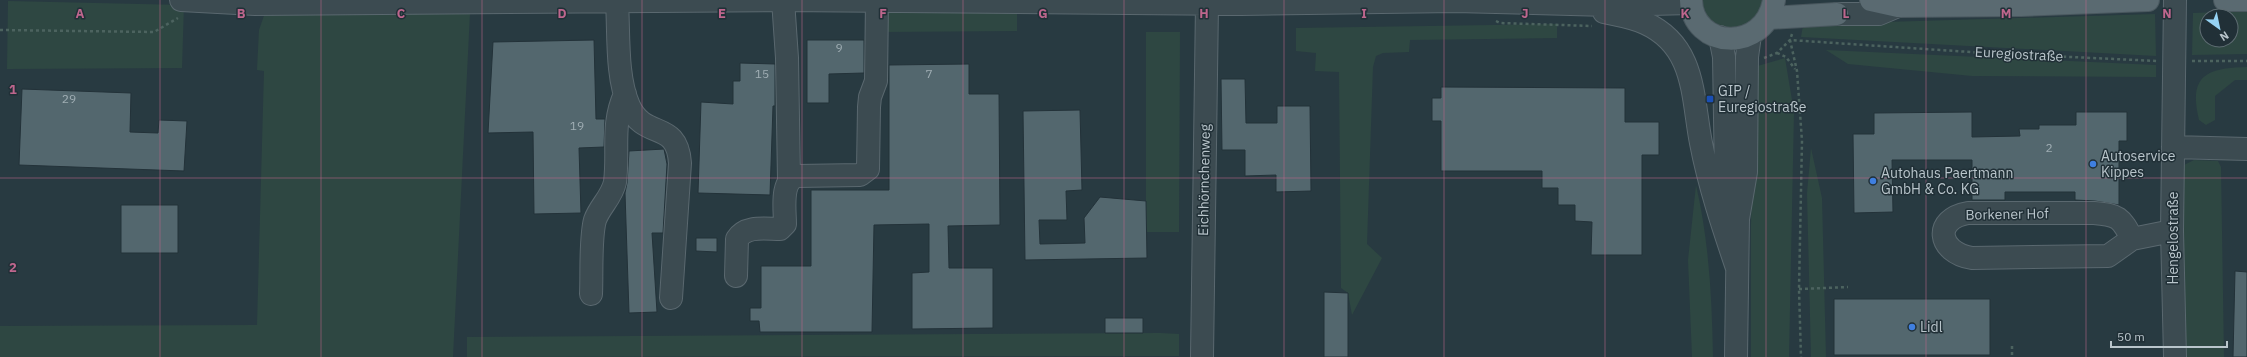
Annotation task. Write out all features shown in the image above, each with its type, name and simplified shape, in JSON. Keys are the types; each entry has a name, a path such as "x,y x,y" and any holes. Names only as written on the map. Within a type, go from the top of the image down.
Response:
{"main road":[{"path":"1871,0 1897,3 2021,5 2148,0"},
{"path":"2225,0 2247,0"},
{"path":"1691,1 1694,14 1700,24 1709,32 1720,37 1740,39 1761,28 1772,9 1795,15 1837,14"}],"street":[{"path":"736,276 737,239 740,234 747,230 780,229 785,224 786,186 789,180 787,58 783,0"},
{"path":"181,9 255,2 617,2 783,0 1207,4 1241,2 1456,1 1572,3 1691,1"},
{"name":"Hengelostraße","path":"2175,0 2172,231 2175,357"},
{"path":"789,180 797,176 860,175 868,169 870,102 877,74 877,1"},
{"path":"617,2 620,62 625,94 635,117 644,126 664,132 671,137 679,148 680,163 671,298"},
{"path":"1572,3 1645,23 1656,29 1675,46 1686,63 1692,83 1701,143 1720,215 1737,268"},
{"path":"1837,14 1880,14 1897,3"},
{"name":"Eichhörnchenweg","path":"1202,357 1207,4"},
{"path":"1736,357 1738,220 1746,172 1747,57 1750,35"},
{"path":"1720,37 1724,57 1726,178 1738,220"},
{"path":"591,294 594,224 601,209 612,194 614,182 617,115 625,94"},
{"path":"2173,147 2247,148"},
{"name":"Borkener Hof","path":"2132,239 2120,218 2111,214 2094,213 1968,213 1957,215 1949,221 1944,230 1945,239 1949,249 1958,256 1972,258 2108,256 2132,239 2172,231"}],"path":[{"path":"0,30 154,32 181,9"},
{"path":"1747,57 1762,58 1777,53 1790,40 1794,28 1795,15"},
{"name":"Euregiostraße","path":"1790,40 2080,58 2175,61 2247,61"},
{"path":"1790,40 1797,71 1802,141 1799,289 1801,357"},
{"path":"1777,53 1786,57 1797,71"},
{"path":"1799,289 1848,286"},
{"path":"2012,346 2012,357"}],"green space":[{"path":"1700,0 1763,0 1756,18 1752,22 1741,28 1728,29 1716,25 1709,20 1705,15"},
{"path":"8,1 184,5 182,68 7,69"},
{"path":"267,7 470,13 453,357 0,357 0,326 257,325 264,71 257,70 259,30"},
{"path":"1017,10 1017,31 883,32 883,11"},
{"path":"2239,11 2247,11 2247,54 2192,55 2193,13 2199,13 2199,48 2239,48"},
{"path":"2155,14 2156,56 1801,37 1803,25"},
{"path":"1557,24 1557,38 1410,40 1409,52 1383,53 1376,56 1373,67 1367,244 1382,258 1352,315 1348,293 1341,288 1339,72 1315,71 1316,53 1296,51 1296,28"},
{"path":"1146,32 1180,32 1179,232 1146,232"},
{"path":"1826,50 2156,65 2156,77 1972,76 1848,64"},
{"path":"1785,58 1794,112 1789,357 1751,357 1751,224 1754,67"},
{"path":"2247,67 2247,80 2235,80 2215,96 2215,120 2206,125 2199,120 2196,105 2196,93 2199,84 2204,77 2211,72 2221,69"},
{"path":"1811,148 1822,198 1826,357 1811,357 1807,193"},
{"path":"2194,160 2218,161 2221,167 2224,357 2184,357 2184,165"},
{"path":"1696,185 1707,249 1712,314 1713,357 1692,357 1688,260"},
{"path":"1179,334 1179,356 467,357 467,337"}],"building":[{"path":"594,40 596,119 605,119 604,147 579,148 581,213 534,214 533,132 488,133 493,42"},
{"path":"807,40 864,40 864,73 829,74 829,103 807,103"},
{"path":"740,63 775,64 775,106 773,106 770,195 698,193 701,102 733,104 733,81 740,81"},
{"path":"969,64 969,94 999,94 1000,225 948,226 949,268 993,268 993,328 912,329 912,273 929,272 929,224 874,225 872,332 760,332 759,321 750,321 750,308 761,308 761,266 811,266 811,190 889,190 889,65"},
{"path":"1221,79 1245,79 1246,123 1277,123 1277,106 1310,106 1311,191 1276,192 1276,175 1245,176 1245,150 1222,150"},
{"path":"1441,87 1625,88 1625,122 1659,122 1659,155 1642,155 1642,255 1591,255 1592,222 1575,221 1575,205 1558,205 1558,188 1542,188 1542,171 1441,171 1441,121 1432,121 1432,98 1441,98"},
{"path":"22,89 131,93 130,132 158,133 159,120 187,121 184,171 19,165"},
{"path":"1080,110 1082,190 1066,191 1067,220 1039,220 1040,244 1085,243 1084,218 1100,197 1146,201 1147,258 1025,260 1023,111"},
{"path":"1972,112 1972,137 2020,136 2019,129 2039,129 2039,125 2076,125 2076,112 2127,112 2127,141 2119,141 2119,205 2095,201 2075,200 2075,192 2005,192 2005,200 1972,200 1972,160 1892,160 1893,212 1854,213 1853,134 1874,134 1874,113"},
{"path":"664,149 667,164 663,233 652,233 657,312 629,313 625,193 629,151"},
{"path":"121,205 178,205 178,253 121,253"},
{"path":"696,238 717,238 717,252 696,251"},
{"path":"2235,271 2247,272 2247,357 2233,357"},
{"path":"1324,292 1348,293 1348,357 1324,357"},
{"name":"Lidl","path":"1834,299 1990,299 1990,355 1834,355"},
{"path":"1105,318 1143,318 1143,333 1105,333"}],"place":[{"name":"GIP / Euregiostraße","path":"1710,99"},
{"name":"Autoservice Kippes","path":"2093,164"},
{"name":"Autohaus Paertmann GmbH & Co. KG","path":"1873,181"},
{"name":"Lidl","path":"1912,327"}]}
